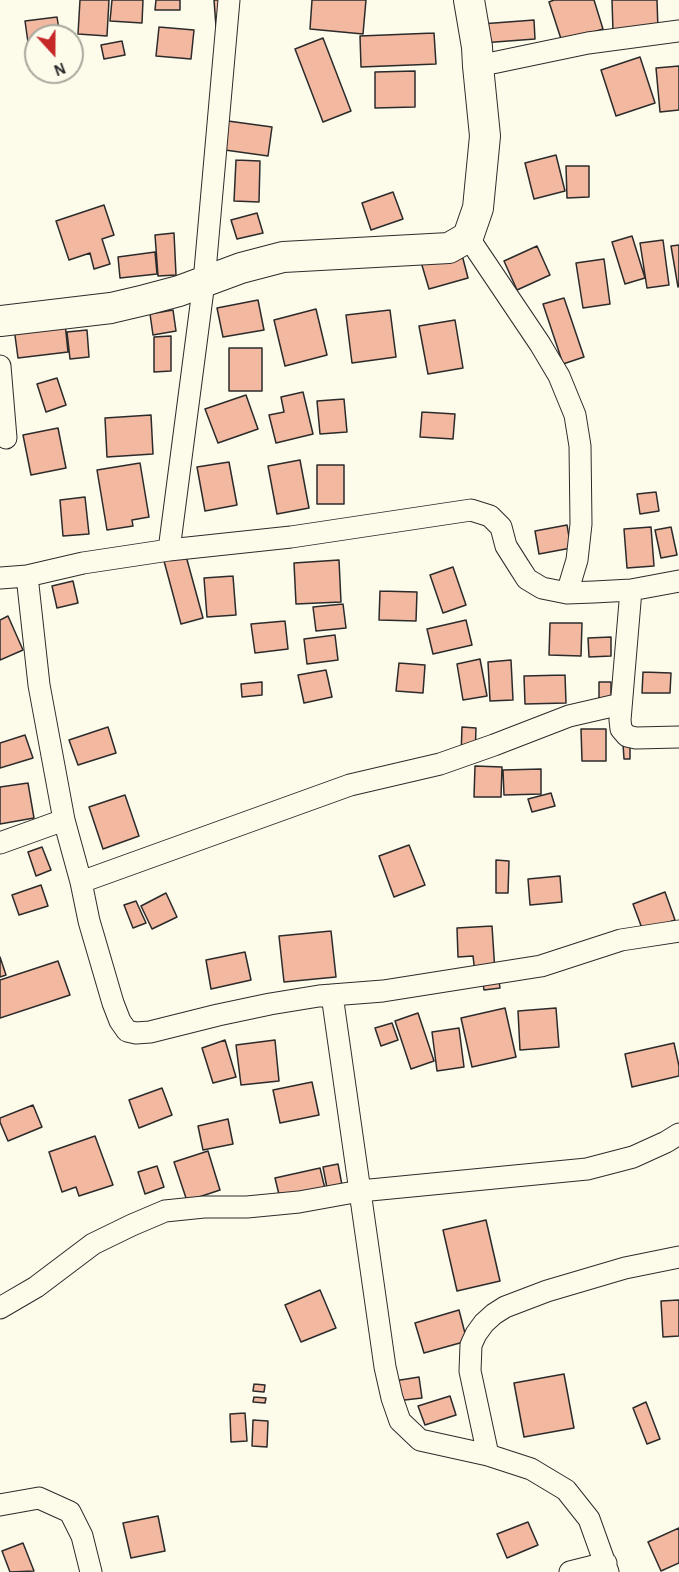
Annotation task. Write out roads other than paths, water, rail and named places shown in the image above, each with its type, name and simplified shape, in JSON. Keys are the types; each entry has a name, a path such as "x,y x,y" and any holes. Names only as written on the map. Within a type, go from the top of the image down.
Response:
{"street":[{"path":"169,550 204,282 229,0"},
{"path":"0,321 111,308 168,294 241,268 284,257 449,248 468,237 478,208 485,136 477,47 469,0"},
{"path":"477,66 588,43 679,31"},
{"path":"468,237 545,352 559,376 575,415 580,446 581,524 577,560 567,593"},
{"path":"0,366 6,438"},
{"path":"0,578 27,576 169,550 291,537 471,510 490,516 501,527 506,546 527,579 542,588 567,593 631,590 679,581"},
{"path":"27,576 39,685 64,820 89,921 113,1003 127,1031 150,1032 260,1006 332,995 383,991 541,966 621,940 679,931"},
{"path":"631,590 621,729 627,736 636,738 679,737"},
{"path":"81,882 350,785 440,764 569,716 621,704"},
{"path":"0,843 64,820"},
{"path":"332,995 385,1367 400,1421 420,1440 488,1455 531,1469 566,1490 589,1519 607,1567 570,1572"},
{"path":"0,1308 36,1287 93,1244 165,1211 299,1202 360,1191 587,1169 633,1157 679,1134"},
{"path":"488,1455 470,1371 471,1345 484,1323 505,1307 547,1291 625,1268 679,1257"},
{"path":"0,1505 39,1498 70,1512 82,1536 91,1572"}]}
